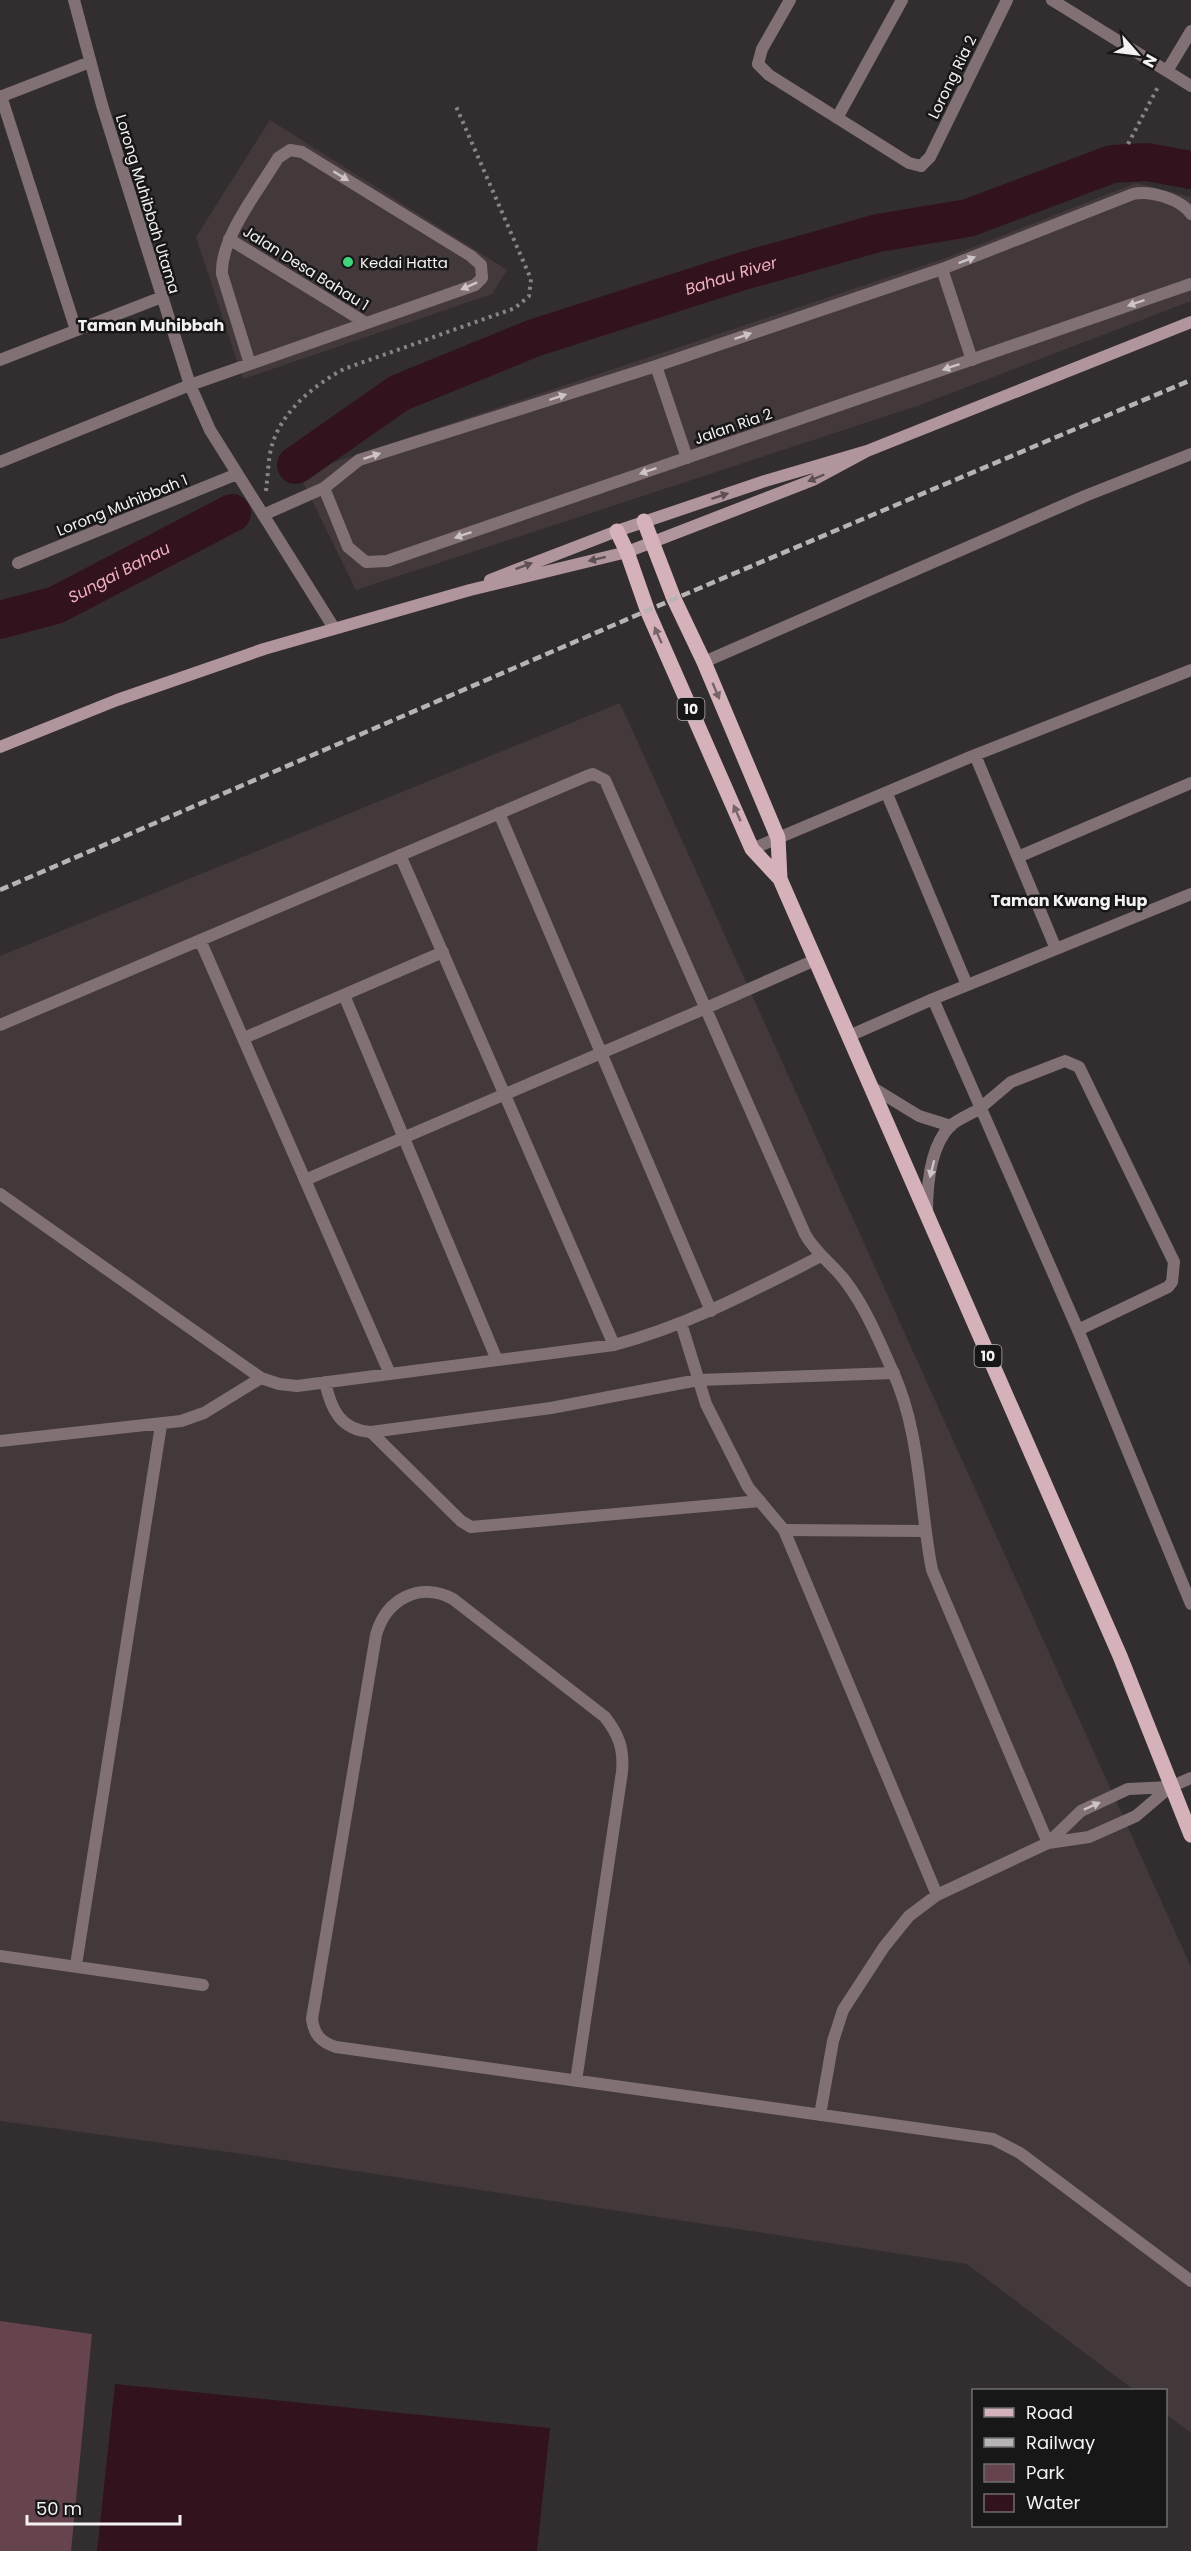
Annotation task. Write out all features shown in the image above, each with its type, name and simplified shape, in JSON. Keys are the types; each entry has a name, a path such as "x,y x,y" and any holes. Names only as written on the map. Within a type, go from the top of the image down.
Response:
{"main road":[{"path":"470,590 511,571 644,521 765,481 867,451 1191,322"},
{"path":"0,747 117,700 264,649 470,590 627,552 813,480 867,451"},
{"name":"10","path":"644,521 674,599 704,663 778,838 780,879"},
{"name":"10","path":"617,531 627,552 648,612 752,849 780,879 1120,1656 1170,1787 1191,1835"}],"street":[{"name":"Lorong Muhibbah Utama","path":"74,0 90,62 190,385 210,429 334,628"},
{"path":"790,0 762,49 758,64 769,75 837,118 902,0"},
{"name":"Lorong Ria 2","path":"837,118 909,163 921,166 930,157 1007,0"},
{"path":"1052,0 1191,86"},
{"path":"1167,71 1191,31"},
{"path":"76,330 1,96 90,62"},
{"path":"0,462 190,385 250,364 366,323 475,285 482,278 481,265 471,256 302,152 290,150 278,158 224,250 222,274 250,364"},
{"path":"263,515 324,488 359,460 656,366 942,269 1141,193 1181,203 1191,214"},
{"name":"Jalan Desa Bahau 1","path":"230,239 366,323"},
{"path":"942,269 972,360"},
{"name":"Jalan Ria 2","path":"324,488 348,548 366,562 376,563 1191,284"},
{"path":"0,360 162,297"},
{"path":"656,366 687,458"},
{"path":"704,663 1085,496 1191,454"},
{"name":"Lorong Muhibbah 1","path":"18,563 237,474"},
{"path":"752,849 975,755 1191,670"},
{"path":"975,755 1056,949"},
{"path":"0,1025 587,776 593,774 605,780 805,1233 821,1256 852,1290 894,1373 910,1424 924,1531 932,1570 1048,1843"},
{"path":"1018,857 1191,783"},
{"path":"887,794 967,985"},
{"path":"499,813 711,1311"},
{"path":"400,855 614,1345"},
{"path":"849,1036 933,999 1191,894"},
{"path":"200,940 390,1374"},
{"path":"244,1038 443,952"},
{"path":"305,1180 815,960"},
{"path":"344,995 497,1360"},
{"path":"933,999 1078,1330 1191,1604"},
{"path":"927,1216 930,1173 936,1152 951,1126 980,1109 1011,1082 1065,1061 1079,1067 1174,1262 1173,1282 1168,1287 1078,1330"},
{"path":"870,1086 919,1116 951,1126"},
{"path":"0,1194 261,1378 279,1384 297,1386 614,1345 711,1311 821,1256"},
{"path":"681,1323 706,1404 748,1487 784,1530 937,1895"},
{"path":"325,1382 335,1414 351,1428 371,1432 551,1408 698,1380 894,1373"},
{"path":"0,1441 161,1425 204,1413 261,1378"},
{"path":"76,1965 161,1425"},
{"path":"371,1432 461,1521 471,1527 760,1501"},
{"path":"784,1530 924,1531"},
{"path":"576,2081 624,1757 621,1741 605,1717 453,1599 430,1590 418,1591 396,1602 379,1624 376,1635 312,2019 313,2029 318,2038 336,2047 576,2081 993,2139 1008,2145 1191,2281"},
{"path":"819,2115 833,2041 843,2010 897,1929 909,1916 937,1895 1048,1843 1089,1837 1136,1816 1170,1787 1191,1778"},
{"path":"1048,1843 1081,1811 1128,1789 1170,1787"},
{"path":"0,1956 76,1965 203,1985"}],"path":[{"path":"1128,144 1167,71"}],"shaded area":[{"path":"270,120 507,270 492,294 243,379 196,237"},
{"path":"1136,183 1191,197 1191,301 920,405 356,590 299,474 943,259"},
{"path":"620,703 1191,1967 1191,2433 1167,2415 1167,2389 1133,2389 967,2264 257,2156 0,2121 0,956"}],"green space":[{"path":"0,2321 92,2334 71,2551 0,2551"}],"water":[{"path":"115,2384 550,2428 537,2551 97,2551"}],"waterway":[{"name":"Bahau River","path":"296,465 399,393 534,338 743,271 878,233 968,218 1112,164 1147,162 1191,170"},
{"name":"Sungai Bahau","path":"0,620 56,605 232,513"}],"railway":[{"path":"0,890 674,599 1191,380"}],"place":[{"name":"Kedai Hatta","path":"348,262"}],"district":[{"name":"Taman Muhibbah","path":"151,325"},
{"name":"Taman Kwang Hup","path":"1069,900"}]}
